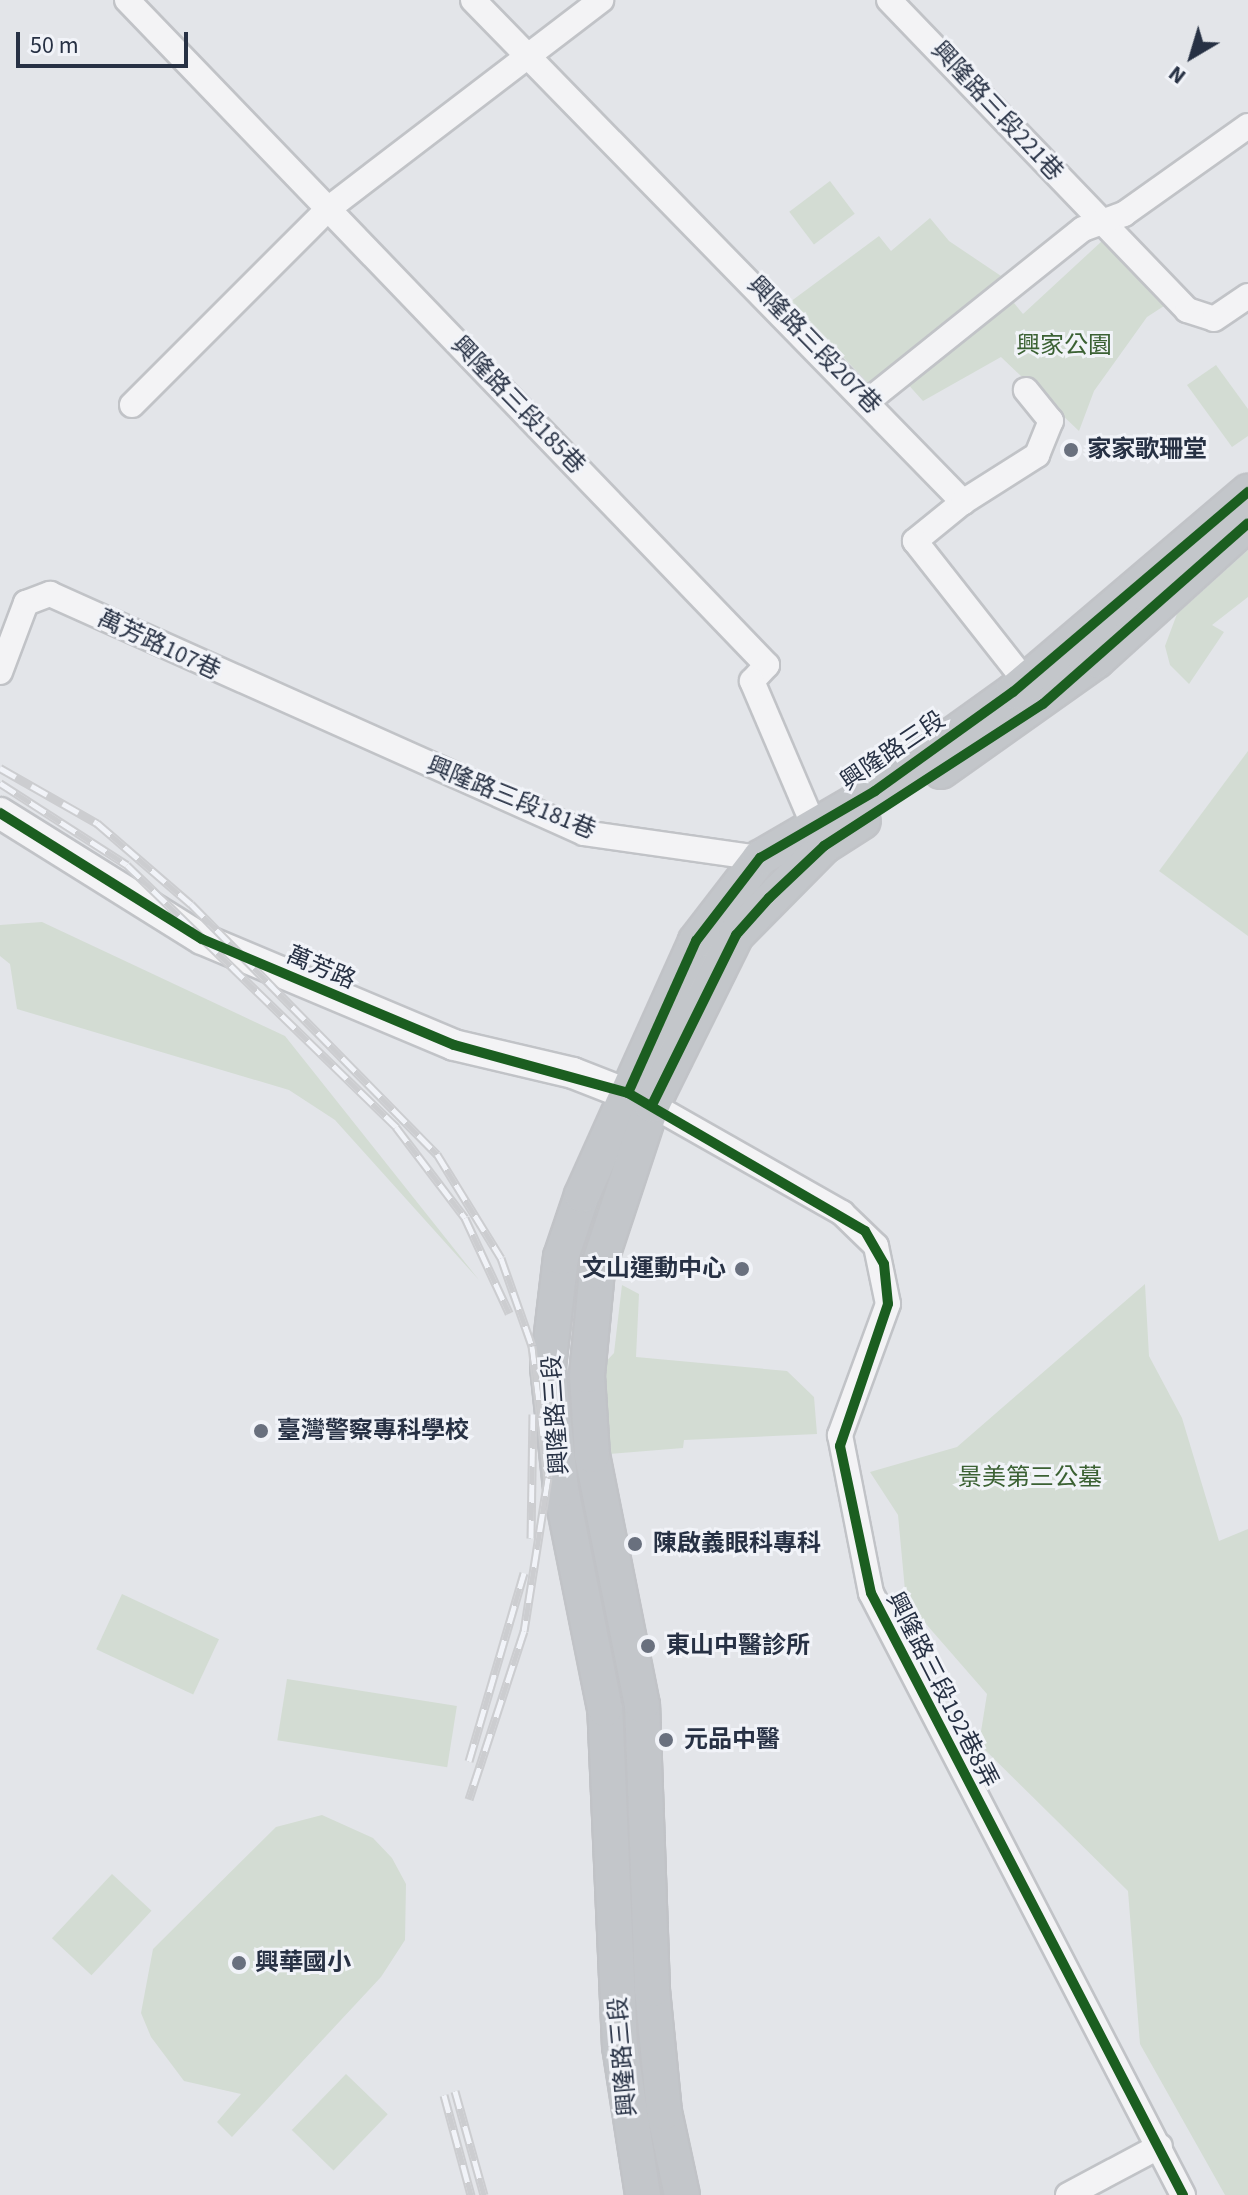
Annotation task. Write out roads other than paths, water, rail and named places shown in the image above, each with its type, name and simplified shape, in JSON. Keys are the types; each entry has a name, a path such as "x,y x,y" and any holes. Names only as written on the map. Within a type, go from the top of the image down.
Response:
{"main road":[{"name":"興隆路三段","path":"1034,693 1248,492"},
{"name":"興隆路三段","path":"682,2195 664,2112 652,1989 642,1705 592,1455 587,1375 608,1223 640,1099 696,941 760,858 818,836 1034,693 1248,523"},
{"name":"興隆路三段","path":"643,2195 620,2047 605,1709 561,1489 548,1367 561,1257 640,1099 736,935 818,836"}],"street":[{"name":"興隆路三段185巷","path":"127,0 767,665 752,681 818,836"},
{"name":"興隆路三段207巷","path":"473,0 868,401 963,502"},
{"path":"132,405 328,209 601,0"},
{"name":"興隆路三段221巷","path":"889,0 1187,310 1214,319 1248,296"},
{"path":"868,401 1083,229 1103,223 1248,126"},
{"path":"1026,390 1051,421 1037,455 963,502 915,541 1034,693"},
{"name":"萬芳路107巷","path":"0,672 26,603 50,594 361,739"},
{"name":"興隆路三段181巷","path":"361,739 584,833 760,858"},
{"name":"萬芳路","path":"0,813 202,939 454,1045 640,1099"},
{"name":"興隆路三段192巷8弄","path":"640,1099 842,1213 876,1246 888,1304 840,1435 871,1593 1183,2195"},
{"path":"1068,2195 1160,2146"}],"railway":[{"path":"0,768 97,823 191,904 437,1154 501,1258 532,1346 548,1478 524,1631 469,1799"},
{"path":"0,783 127,865 396,1127 465,1218 509,1313"},
{"path":"531,1538 533,1414"},
{"path":"469,1761 524,1573"},
{"path":"455,2091 484,2195"},
{"path":"444,2095 471,2195"}],"place":[{"name":"家家歌珊堂","path":"1071,450"},
{"name":"文山運動中心","path":"742,1269"},
{"name":"臺灣警察專科學校","path":"261,1431"},
{"name":"陳啟義眼科專科","path":"635,1544"},
{"name":"東山中醫診所","path":"648,1646"},
{"name":"元品中醫","path":"666,1740"},
{"name":"興華國小","path":"239,1963"}],"park label":[{"name":"興家公園","path":"1064,346"},
{"name":"景美第三公墓","path":"1030,1478"}]}
